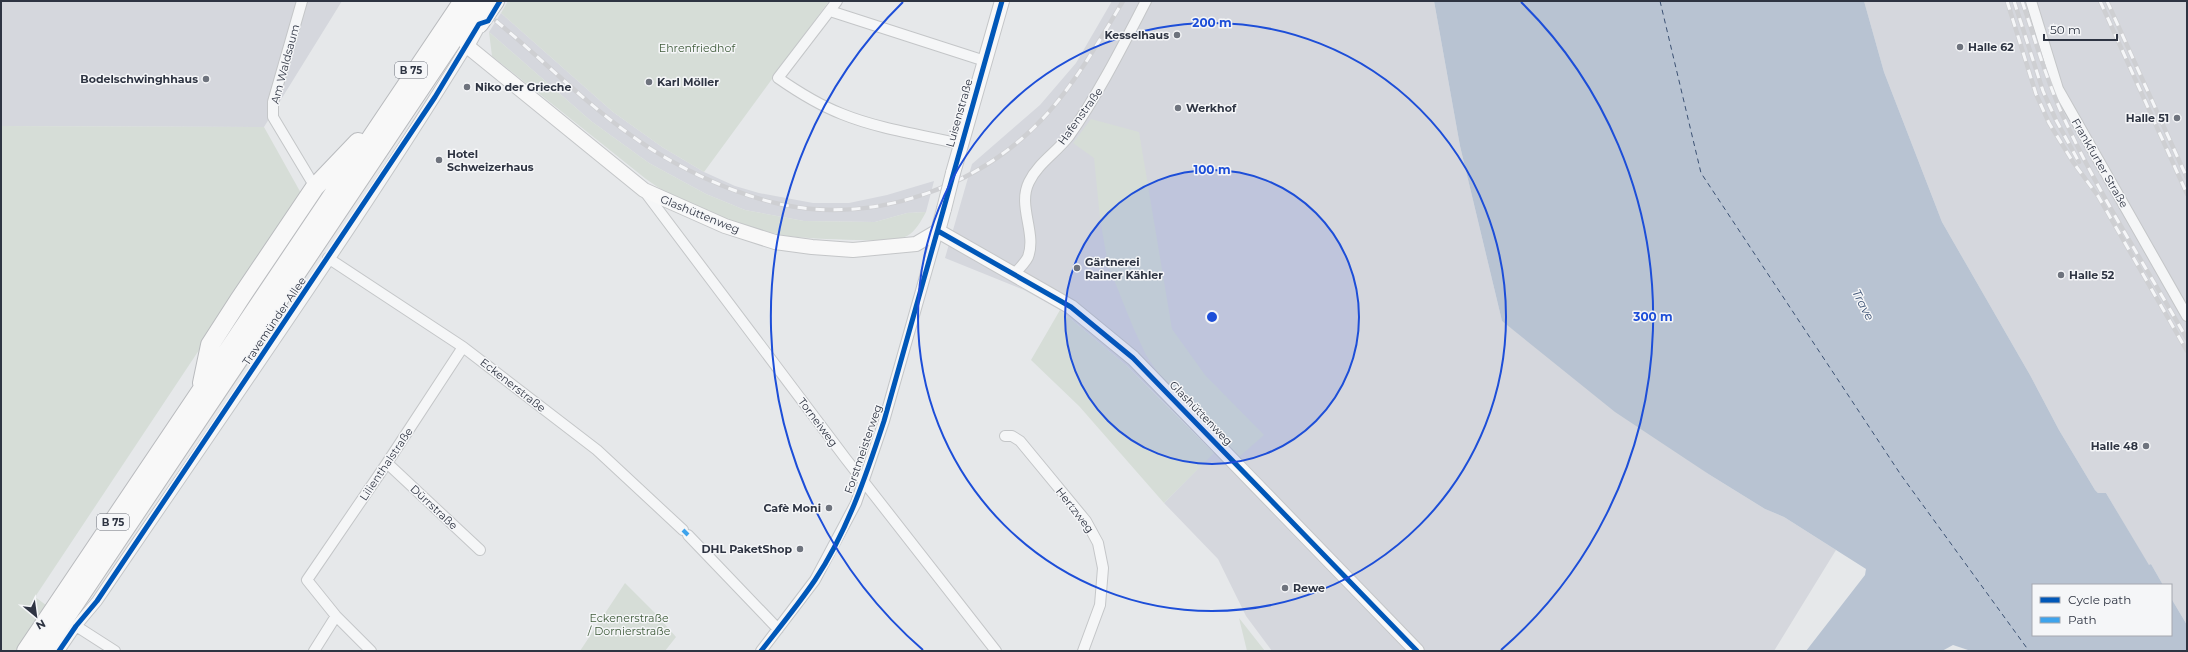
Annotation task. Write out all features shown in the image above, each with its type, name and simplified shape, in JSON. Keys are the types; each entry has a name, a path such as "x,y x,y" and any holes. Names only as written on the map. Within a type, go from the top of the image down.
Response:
{"highway":[{"name":"B 75","path":"393,106 427,37 449,1"},
{"name":"Travemünder Allee","path":"26,651 463,1"},
{"name":"Travemünder Allee","path":"43,651 479,1"},
{"path":"479,24 495,1"},
{"path":"200,392 210,345 315,187 393,106"}],"street":[{"name":"Am Waldsaum","path":"302,1 273,102 273,117 315,187"},
{"name":"Luisenstraße","path":"837,1 778,78 801,94 843,114 876,124 961,144"},
{"name":"Luisenstraße","path":"938,231 1002,1"},
{"name":"Hafenstraße","path":"1014,274 1028,257 1030,242 1025,204 1028,183 1035,171 1067,137 1103,84 1146,1"},
{"name":"Frankfurter Straße","path":"2031,1 2058,89 2187,316"},
{"path":"830,11 985,61"},
{"name":"Travemünder Allee","path":"59,651 76,626 97,601 328,258 467,46 479,24"},
{"name":"Glashüttenweg","path":"467,46 644,190 725,226 775,242 852,250 916,244 938,231 1071,307 1133,358 1417,651"},
{"name":"Torneiweg","path":"644,190 864,482 996,651"},
{"name":"Forstmeisterweg","path":"761,651 822,569 856,503 885,420 938,231"},
{"name":"Eckenerstraße","path":"328,258 463,347 597,450 686,532 778,629"},
{"name":"Lilienthalstraße","path":"336,616 307,580 387,463 463,347"},
{"name":"Hertzweg","path":"1005,436 1012,436 1020,441 1086,521 1098,543 1103,568 1100,605 1083,651"},
{"name":"Dürrstraße","path":"387,463 480,550"},
{"path":"314,651 336,616 371,651"},
{"path":"76,626 115,651"}],"shaded area":[{"path":"1,1 342,1 264,127 1,126"},
{"path":"1112,1 1434,1 1460,146 1502,321 1710,475 1765,509 1784,517 1836,550 1774,651 1272,651 1246,616 1218,559 1164,503 1214,452 1127,366 1060,310 1024,290 945,258 972,164 1040,105 1076,63"},
{"path":"1864,1 2187,1 2187,625 2172,600 2172,584 2162,584 2151,564 2149,566 2106,493 2098,493 2095,490 2059,430 2030,375 1942,222 1884,72"},
{"path":"501,13 613,112 662,147 704,172 735,186 759,193 813,203 849,203 887,195 934,181 926,212 907,213 875,222 804,221 745,210 706,194 649,163 591,121 489,32"}],"green space":[{"name":"Ehrenfriedhof","path":"508,1 829,1 704,172 662,147 613,112 501,13"},
{"path":"489,32 591,121 649,163 706,194 745,210 804,221 875,222 907,213 926,212 916,229 907,236 889,240 875,240 787,236 745,225 708,212 674,196 646,179 492,56"},
{"path":"1091,119 1139,132 1172,329 1205,375 1264,435 1239,457 1161,377 1146,355 1133,327 1108,265 1100,218 1094,158 1073,143"},
{"path":"1,126 264,127 302,195 35,597 46,605 15,651 1,651"},
{"path":"1060,310 1127,366 1214,453 1164,503 1079,406 1031,360"},
{"name":"Eckenerstraße / Dornierstraße","path":"625,583 656,614 676,637 665,651 580,651"},
{"path":"1239,618 1265,651 1247,651"}],"water":[{"name":"Trave","path":"1434,1 1864,1 1884,72 1942,222 2030,375 2059,430 2095,490 2098,493 2106,493 2149,565 2151,564 2162,584 2032,584 2032,636 2172,636 2172,600 2187,625 2187,651 1971,651 1953,645 1942,651 1806,651 1865,575 1866,569 1784,517 1765,509 1710,475 1615,412 1502,321 1460,146"}],"ferry route":[{"path":"1660,1 1701,173 1901,475 2029,651"}],"railway":[{"path":"496,21 614,123 685,169 724,187 784,205 820,209 856,209 892,203 927,193 961,179 992,161 1021,139 1058,101 1088,59 1123,1"},
{"path":"2007,1 2036,94 2049,123 2073,162 2098,196 2187,351"},
{"path":"2014,1 2043,91 2056,120 2079,162"},
{"path":"2022,1 2051,88 2077,145 2091,173 2187,339"},
{"path":"2100,1 2187,194"},
{"path":"2107,1 2187,178"}],"marked path":[{"path":"683,530 688,535"}],"cycle path":[{"path":"59,651 76,626 97,601 435,97 479,24 488,21 500,1"},
{"path":"761,651 802,598 826,562 837,543 863,483 884,421 1002,1"},
{"path":"938,231 1071,307 1133,358 1417,651"}],"place":[{"name":"Kesselhaus","path":"1177,35"},
{"name":"Halle 62","path":"1960,47"},
{"name":"Bodelschwinghhaus","path":"206,79"},
{"name":"Karl Möller","path":"649,82"},
{"name":"Niko der Grieche","path":"467,87"},
{"name":"Werkhof","path":"1178,108"},
{"name":"Halle 51","path":"2177,118"},
{"name":"Hotel Schweizerhaus","path":"439,160"},
{"name":"Gärtnerei Rainer Kähler","path":"1077,268"},
{"name":"Halle 52","path":"2061,275"},
{"name":"Halle 48","path":"2146,446"},
{"name":"Cafè Moni","path":"829,508"},
{"name":"DHL PaketShop","path":"800,549"},
{"name":"Rewe","path":"1285,588"}]}
